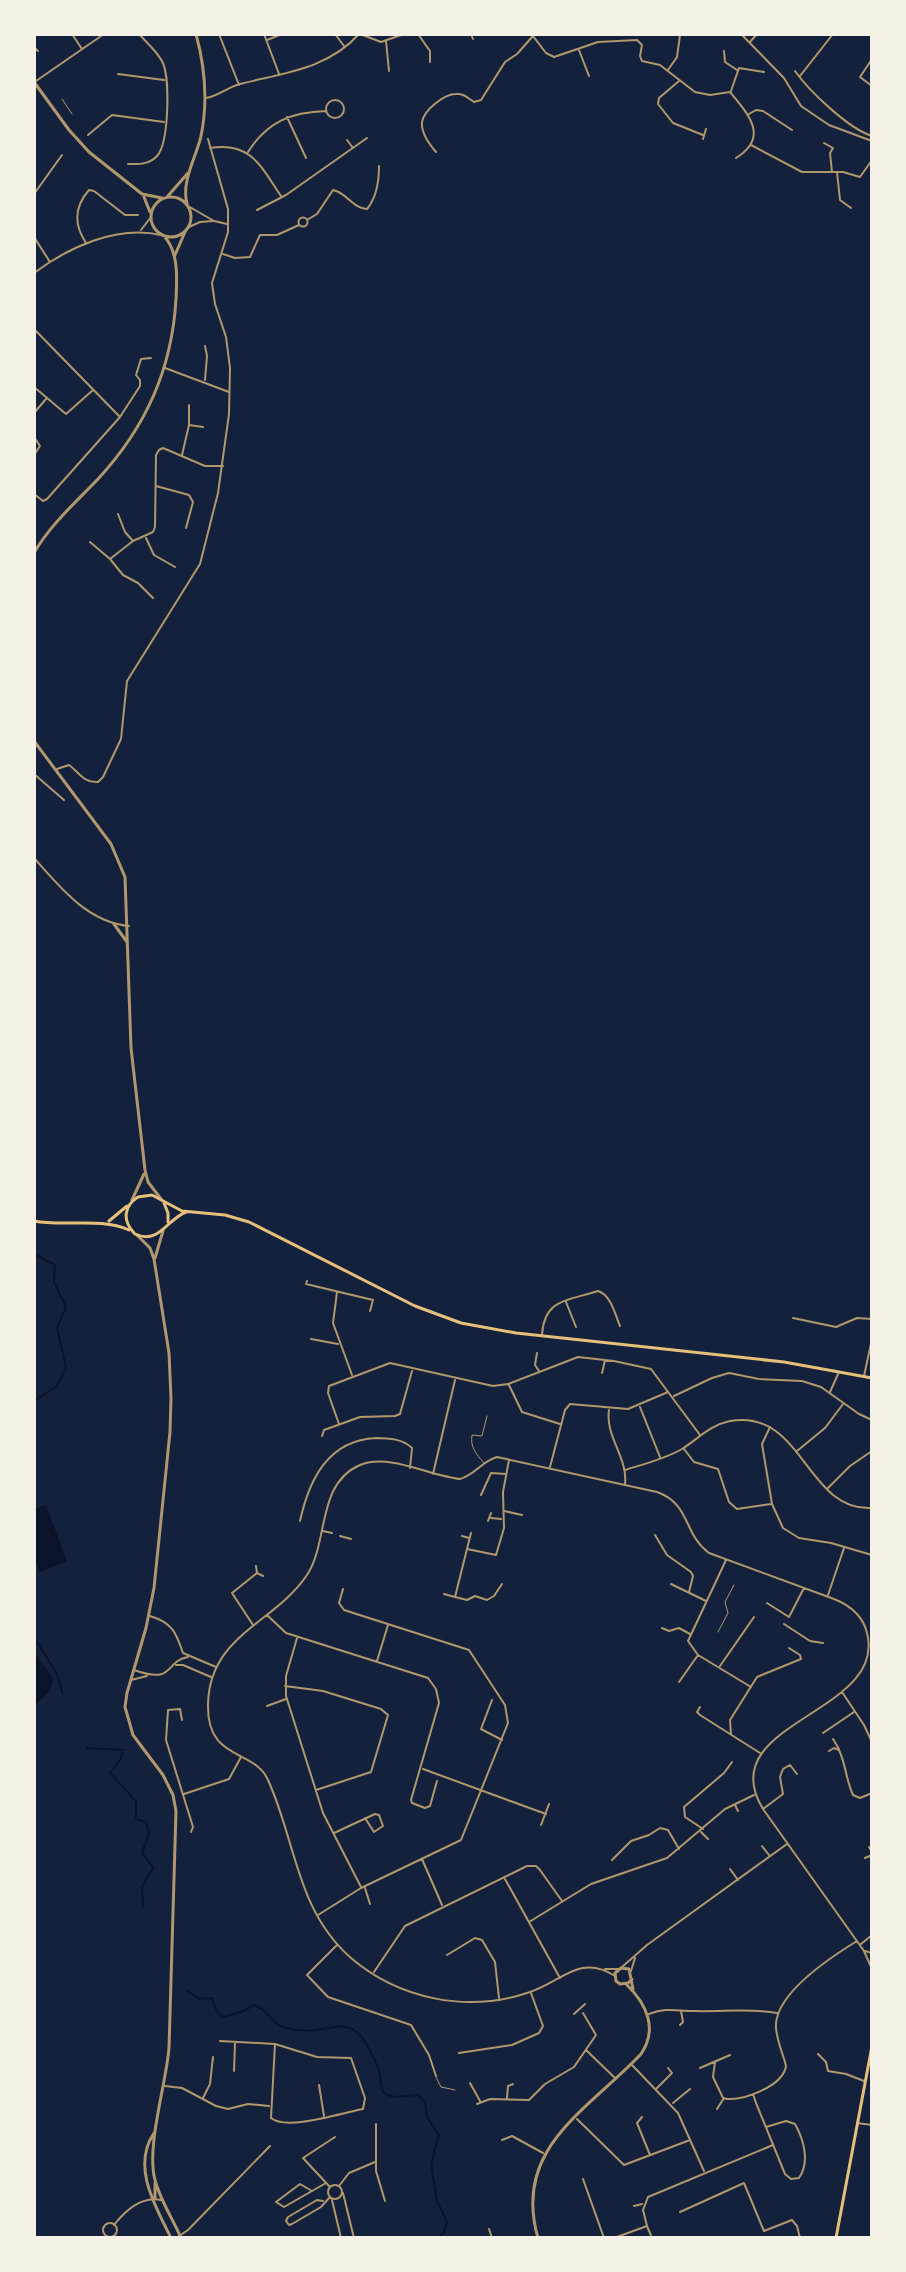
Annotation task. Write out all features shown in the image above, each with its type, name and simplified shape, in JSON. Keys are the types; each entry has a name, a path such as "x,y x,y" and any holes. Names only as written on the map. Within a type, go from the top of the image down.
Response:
{"main road":[{"path":"105,1223 138,1197 148,1194 187,1212 225,1215 264,1228 401,1299 444,1318 479,1327 784,1362 872,1378"},
{"path":"161,1200 168,1213 164,1229"},
{"path":"130,1203 126,1221 135,1234"},
{"path":"34,1221 61,1225 105,1223 150,1237 187,1212"},
{"path":"836,2238 872,2046"}],"street":[{"path":"72,34 82,49"},
{"path":"104,34 34,82 81,145 142,194 152,198 178,198 214,221"},
{"path":"128,164 149,163 158,156 165,123 166,80 163,63 139,34"},
{"path":"34,553 132,438 152,403 165,368 175,314 175,258 191,214 185,191 202,131 205,99 196,34"},
{"path":"219,34 239,85"},
{"path":"264,34 279,76"},
{"path":"266,40 282,34"},
{"path":"335,34 344,47"},
{"path":"205,99 239,85 279,76 323,60 359,34 372,41 386,41 404,34"},
{"path":"418,34 430,51 430,62"},
{"path":"471,34 473,39"},
{"path":"741,34 784,78 801,106 829,125 872,141"},
{"path":"749,43 757,34"},
{"path":"799,76 809,68 833,34"},
{"path":"436,152 423,129 427,112 453,94 462,94 474,102 481,100 505,62 517,54 532,35 543,50 554,57 598,42 637,40 642,45 642,61 656,63 690,89 703,94 730,92"},
{"path":"667,70 677,57 680,35"},
{"path":"386,41 389,71"},
{"path":"34,47 38,51"},
{"path":"578,49 589,76"},
{"path":"724,51 725,62 737,70 764,72"},
{"path":"872,59 860,77 872,86"},
{"path":"730,92 737,70"},
{"path":"795,71 817,97 852,127 872,136"},
{"path":"118,74 166,80"},
{"path":"679,81 659,98 658,104 673,123 703,137 706,129"},
{"path":"730,92 748,115 754,129 751,145 736,158"},
{"path":"248,152 267,128 287,117 296,113 326,111 337,117 343,108 341,103 333,100 326,105 326,111"},
{"path":"748,115 756,110 763,111 792,130"},
{"path":"88,135 112,115 165,123"},
{"path":"287,117 306,158"},
{"path":"257,210 367,138"},
{"path":"55,771 69,765 89,782 98,782 103,777 121,739 127,681 203,557 223,466 230,392 229,352 212,283 222,253 228,209 208,139"},
{"path":"347,140 353,148"},
{"path":"824,143 833,148 830,153 832,173"},
{"path":"210,148 224,145 248,152 281,197"},
{"path":"751,145 802,172 837,172 860,177 872,160 867,157"},
{"path":"34,194 62,155"},
{"path":"299,225 300,219 307,220 317,214 333,190 342,192 361,209 367,209 379,181 379,166"},
{"path":"34,273 86,244 143,229 154,205 190,170"},
{"path":"837,172 840,200 851,208"},
{"path":"86,244 77,224 77,215 78,207 89,190 123,213 138,215"},
{"path":"142,194 155,229 171,244 175,258"},
{"path":"222,253 235,258 250,257 260,235 277,235 299,225 306,226 307,220"},
{"path":"136,232 173,237 200,222 228,224"},
{"path":"34,237 50,262"},
{"path":"34,329 120,417"},
{"path":"205,346 205,382"},
{"path":"34,494 43,501 47,499 120,417 140,386 136,375 138,364 141,359 151,358"},
{"path":"165,368 230,392"},
{"path":"34,387 66,414 93,390"},
{"path":"34,413 47,398"},
{"path":"182,456 189,425 189,405"},
{"path":"189,425 203,427"},
{"path":"34,437 40,446 34,455"},
{"path":"110,559 133,541 153,532 156,455 159,450 163,448 205,466 223,466"},
{"path":"156,486 189,495 193,502 186,528"},
{"path":"118,514 125,532 133,541"},
{"path":"145,537 154,555 175,567"},
{"path":"90,542 123,575 138,583 153,598"},
{"path":"34,741 117,854 128,889 131,1048 145,1170 148,1182 161,1200"},
{"path":"34,774 64,800"},
{"path":"34,858 68,895 88,911 114,924 129,926"},
{"path":"114,924 128,946"},
{"path":"130,1203 145,1170"},
{"path":"154,1259 164,1229"},
{"path":"135,1234 150,1248 154,1259 169,1353 171,1398 158,1554 149,1616 125,1702 133,1735 163,1775 173,1795 176,1811 165,2086 154,2133 152,2163 177,2238"},
{"path":"307,1281 306,1284 373,1300 370,1311"},
{"path":"541,1335 548,1310 602,1291 620,1326"},
{"path":"337,1292 332,1316 353,1377"},
{"path":"566,1302 576,1327"},
{"path":"793,1318 836,1327 857,1318 872,1319"},
{"path":"311,1339 340,1343"},
{"path":"864,1377 872,1339"},
{"path":"539,1372 535,1365 536,1355 543,1357"},
{"path":"339,1424 328,1389 386,1364 493,1386 508,1384 578,1357 648,1367 658,1376 700,1435"},
{"path":"602,1373 605,1359"},
{"path":"322,1436 324,1430 360,1417 400,1414 412,1369"},
{"path":"829,1393 840,1371"},
{"path":"673,1397 729,1373 759,1379 808,1381 872,1420"},
{"path":"433,1474 455,1378"},
{"path":"508,1384 522,1412 561,1424"},
{"path":"550,1468 561,1424 570,1404 622,1410 639,1406 669,1391"},
{"path":"796,1452 825,1428 844,1403"},
{"path":"639,1406 660,1458"},
{"path":"609,1409 607,1427 625,1470 624,1485"},
{"path":"625,1470 683,1448 720,1423 753,1420 770,1426 827,1489 851,1506 872,1508"},
{"path":"770,1426 762,1444 772,1504 783,1528 793,1535 872,1555"},
{"path":"296,1515 300,1519 308,1488 317,1471 336,1452 349,1445 369,1439 402,1441 412,1448 410,1468"},
{"path":"683,1448 694,1462 718,1469 729,1502 737,1509 772,1504"},
{"path":"827,1489 850,1466 872,1451"},
{"path":"631,1971 587,1966 531,1992 499,1999 450,2001 410,1992 373,1973 337,1945 317,1915 300,1877 268,1778 254,1763 222,1745 213,1729 208,1707 216,1667 226,1650 294,1592 308,1574 333,1490 360,1465 379,1462 460,1479 497,1457 657,1492 674,1501 682,1510 700,1545 709,1553 827,1596 858,1615 869,1641 868,1655 861,1673 841,1692 772,1741 761,1753 754,1778 755,1795 763,1809 864,1951 872,1969"},
{"path":"467,1549 496,1555 504,1528 503,1492 510,1459"},
{"path":"481,1495 491,1473 507,1474"},
{"path":"504,1511 522,1515"},
{"path":"490,1517 503,1519"},
{"path":"322,1531 332,1533"},
{"path":"455,1597 471,1533"},
{"path":"655,1535 667,1555 691,1572 689,1592"},
{"path":"340,1536 351,1539"},
{"path":"462,1536 470,1538"},
{"path":"827,1596 845,1548"},
{"path":"726,1559 688,1641 690,1648 698,1655 751,1687"},
{"path":"256,1566 257,1573"},
{"path":"254,1625 232,1593 257,1573"},
{"path":"257,1573 263,1576"},
{"path":"493,1584 499,1588"},
{"path":"444,1594 467,1600 475,1596 487,1600 502,1584"},
{"path":"671,1584 706,1601"},
{"path":"804,1588 783,1625 810,1641 823,1643"},
{"path":"317,1915 363,1888 461,1840 508,1723 505,1705 469,1650 341,1609 339,1603 343,1589"},
{"path":"767,1603 789,1617"},
{"path":"267,1615 282,1631 297,1637 428,1678 436,1689 439,1708 412,1803 425,1808 430,1806 437,1781"},
{"path":"149,1616 172,1626 179,1636 183,1653 216,1667"},
{"path":"720,1667 731,1646 754,1617"},
{"path":"377,1662 388,1624"},
{"path":"662,1628 669,1631 679,1628 690,1634"},
{"path":"297,1637 285,1686 286,1699 315,1790 333,1833 370,1904"},
{"path":"731,1734 730,1720 757,1677 801,1659 789,1648"},
{"path":"679,1682 698,1655"},
{"path":"175,1666 180,1658 189,1657"},
{"path":"130,1681 162,1674 183,1665 212,1677"},
{"path":"133,1670 149,1675"},
{"path":"285,1686 323,1691 381,1709 388,1715 371,1772 315,1790"},
{"path":"841,1692 872,1742"},
{"path":"267,1706 286,1699"},
{"path":"492,1700 481,1729 502,1740"},
{"path":"700,1707 697,1712 700,1715 761,1753"},
{"path":"489,1708 496,1711"},
{"path":"182,1720 180,1709 168,1710 166,1740 193,1827 191,1832"},
{"path":"855,1711 824,1732 839,1750 847,1767 847,1781 853,1795 860,1798 872,1793"},
{"path":"864,1725 872,1719"},
{"path":"829,1751 834,1748 839,1750"},
{"path":"183,1795 229,1779 241,1757"},
{"path":"708,1839 685,1817 684,1807 715,1782 732,1762"},
{"path":"763,1809 783,1794 780,1777 783,1769 790,1765 797,1774"},
{"path":"421,1768 546,1814"},
{"path":"428,1784 436,1786"},
{"path":"529,1922 591,1884 659,1862 680,1850 734,1804 755,1795"},
{"path":"541,1825 549,1804"},
{"path":"734,1804 738,1811"},
{"path":"333,1833 365,1818 377,1814 383,1826 374,1832 365,1818"},
{"path":"612,1860 631,1841 660,1828 668,1830 680,1850"},
{"path":"615,1976 637,1954 788,1844"},
{"path":"762,1846 770,1857"},
{"path":"865,1858 872,1853 869,1847"},
{"path":"422,1858 443,1907"},
{"path":"373,1973 405,1926 531,1865 536,1866 563,1902"},
{"path":"730,1869 738,1880"},
{"path":"505,1878 560,1978"},
{"path":"724,2098 735,2099 780,2080 785,2073 785,2059 775,2027 778,2014 793,1990 872,1935"},
{"path":"447,1955 452,1949 475,1938 482,1940 495,1962 499,1999"},
{"path":"337,1945 307,1975 329,1998 411,2025 429,2055 436,2076"},
{"path":"864,1951 872,1954 870,1962"},
{"path":"633,1991 631,1971 637,1954"},
{"path":"538,2238 531,2198 534,2179 544,2154 631,2065 649,2039 648,2015 633,1991 626,1984 618,1983 615,1976 604,1969"},
{"path":"626,1984 632,1979"},
{"path":"459,2053 512,2045 539,2033 543,2026 531,1992"},
{"path":"574,2014 585,2004"},
{"path":"648,2015 667,2009 759,2010 778,2014"},
{"path":"681,2010 683,2023"},
{"path":"470,2083 478,2103 533,2097 545,2084 574,2067 594,2040 596,2032 583,2013"},
{"path":"220,2041 275,2044 317,2057 353,2060 365,2105 363,2109 280,2124 271,2118 275,2044"},
{"path":"234,2071 236,2042"},
{"path":"586,2050 616,2079"},
{"path":"818,2054 826,2062 828,2071 866,2081"},
{"path":"700,2068 730,2055"},
{"path":"203,2099 210,2084 213,2057"},
{"path":"715,2062 713,2077 724,2098"},
{"path":"631,2065 671,2105 705,2172"},
{"path":"656,2089 672,2073 668,2068"},
{"path":"507,2099 508,2086 513,2084"},
{"path":"319,2085 324,2117"},
{"path":"165,2086 182,2088 228,2109 248,2104 270,2106"},
{"path":"671,2105 690,2089"},
{"path":"753,2093 766,2127 773,2145 787,2176 796,2179 802,2175 804,2142 795,2124 786,2121 766,2127"},
{"path":"717,2109 724,2098"},
{"path":"642,2117 637,2123 650,2156"},
{"path":"576,2118 624,2165 690,2140"},
{"path":"857,2123 872,2125"},
{"path":"376,2124 376,2171 385,2201"},
{"path":"154,2133 145,2166 154,2198 177,2238"},
{"path":"502,2140 512,2136 544,2154"},
{"path":"330,2187 303,2158 335,2137"},
{"path":"634,2206 643,2204 648,2197 773,2145"},
{"path":"177,2238 196,2223 270,2146"},
{"path":"330,2187 339,2186 349,2173 376,2162"},
{"path":"154,2198 155,2179"},
{"path":"583,2179 604,2238"},
{"path":"312,2191 300,2184 276,2202 284,2207 312,2191 326,2183"},
{"path":"680,2212 744,2183 764,2231 792,2220 800,2238"},
{"path":"339,2186 354,2238"},
{"path":"330,2187 328,2192 341,2238"},
{"path":"323,2201 321,2207 292,2224 286,2221 317,2200 339,2199 343,2193"},
{"path":"114,2225 127,2210 154,2198 165,2203"},
{"path":"643,2204 652,2238"},
{"path":"107,2224 114,2225 116,2232 112,2238 105,2236 103,2229 107,2224"},
{"path":"614,2238 647,2226"},
{"path":"489,2229 492,2238"}],"lane":[{"path":"62,99 72,114"},
{"path":"484,1463 473,1450 471,1442 472,1435 482,1436 487,1416"},
{"path":"485,1424 490,1425"},
{"path":"718,1632 728,1613 725,1602 734,1585"},
{"path":"436,2076 441,2087 455,2090"}],"water":[{"path":"46,1505 67,1561 40,1572 34,1557 34,1509"},
{"path":"34,1651 53,1679 50,1691 34,1706"}],"waterway":[{"path":"34,1254 55,1265 54,1282 66,1307 57,1328 66,1368 57,1386 34,1401"},
{"path":"34,1637 57,1674 63,1694"},
{"path":"87,1748 123,1750 110,1773 136,1801 136,1819 146,1822 149,1833 142,1853 153,1867 142,1887 143,1907"},
{"path":"187,1991 200,1999 212,1998 217,2012 223,2017 254,2005 283,2027 315,2030 339,2026 358,2033 378,2068 383,2092 396,2097 417,2095 425,2102 427,2117 439,2135 431,2164 437,2201 447,2222 438,2238"},
{"path":"34,2011 35,2005"}]}
